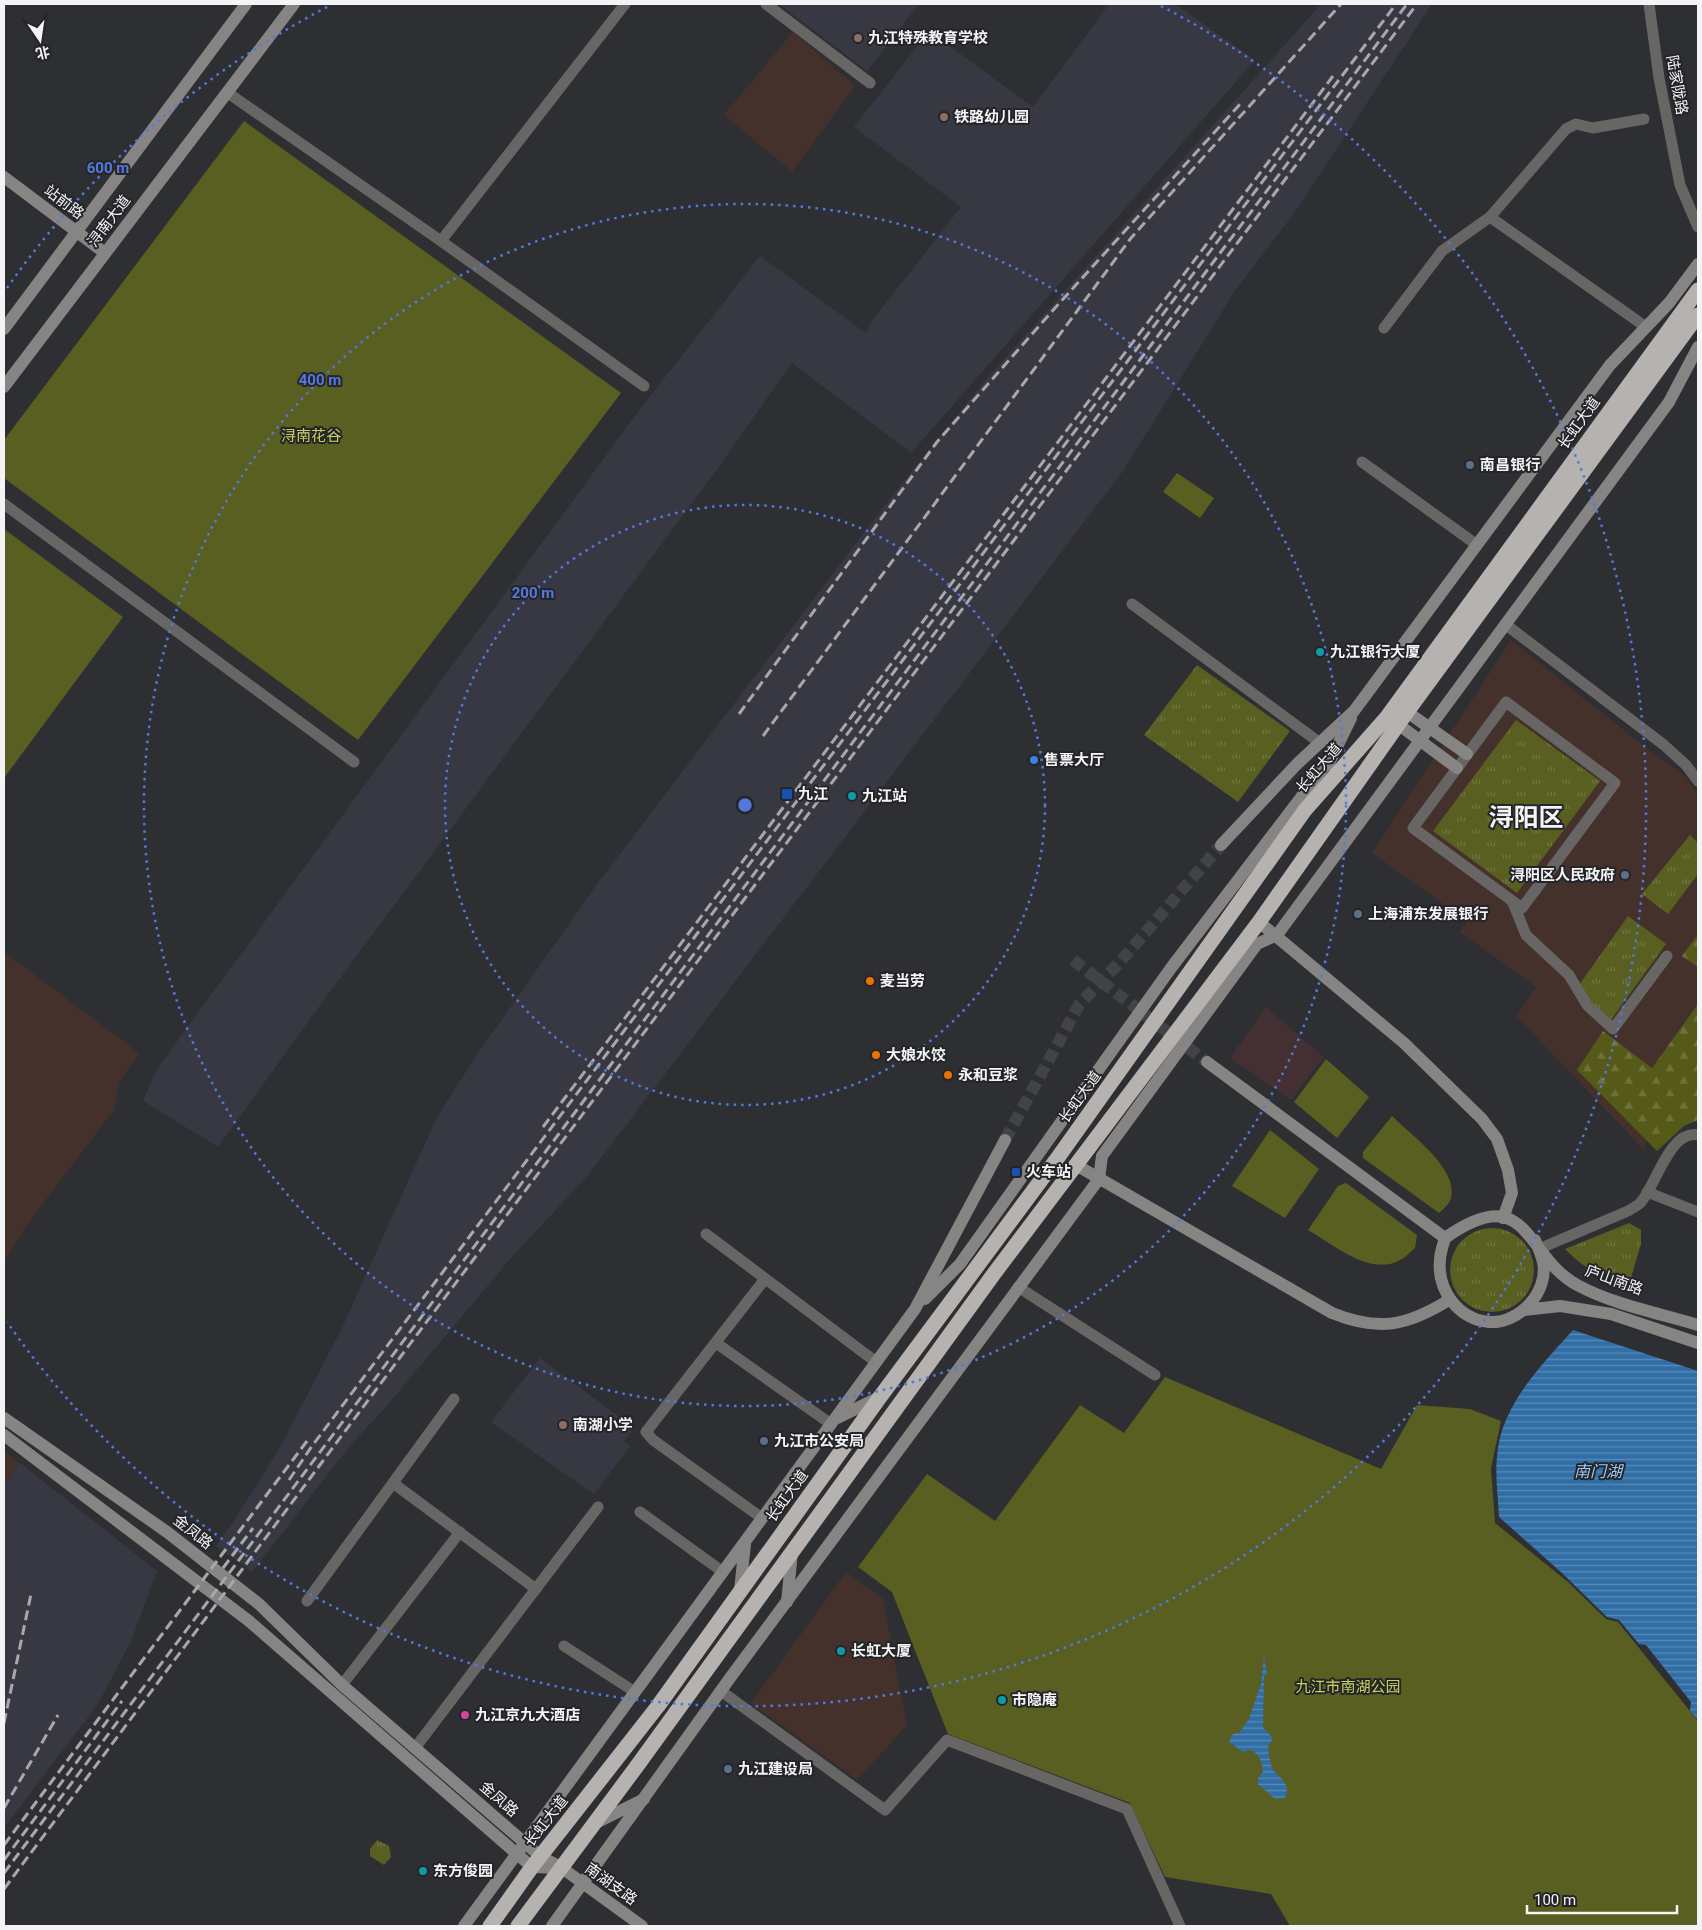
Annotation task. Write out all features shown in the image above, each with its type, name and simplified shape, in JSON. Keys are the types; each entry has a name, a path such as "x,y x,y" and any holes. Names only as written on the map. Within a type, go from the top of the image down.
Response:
{"highway":[{"name":"长虹大道","path":"518,1926 1076,1165 1259,922 1397,714 1698,290"},
{"name":"长虹大道","path":"490,1926 536,1861 658,1706 880,1397 1059,1156 1306,810 1397,714 1698,315"}],"street":[{"name":"浔南大道","path":"4,329 246,4"},
{"name":"浔南大道","path":"4,387 294,4"},
{"path":"441,241 625,4"},
{"path":"766,4 870,83"},
{"name":"陆家陇路","path":"1649,4 1659,78 1680,185 1698,227"},
{"path":"228,93 441,241 644,386"},
{"path":"1384,328 1442,251 1490,217 1566,129 1576,124 1593,128 1644,120"},
{"name":"站前路","path":"4,177 105,253"},
{"path":"1490,217 1646,327"},
{"path":"1221,845 1297,764 1354,711 1610,365 1669,303 1698,264"},
{"path":"552,1926 646,1798 721,1691 1099,1179 1102,1156 1257,944 1277,935 1669,402 1698,346"},
{"path":"1362,462 1477,546"},
{"path":"4,504 354,762"},
{"path":"1132,604 1320,743"},
{"path":"1505,624 1664,745 1686,766 1698,781"},
{"path":"1506,702 1615,783 1522,908 1413,828 1467,754 1506,702"},
{"path":"1306,810 1354,711"},
{"path":"1397,714 1429,727 1467,754"},
{"path":"1397,714 1420,740 1457,768"},
{"path":"915,1309 960,1264 1171,968 1331,758"},
{"path":"1512,901 1526,936 1569,975 1587,1005 1613,1029 1667,956"},
{"path":"1259,922 1277,935 1404,1043 1482,1119 1497,1139 1508,1170 1512,1193 1503,1218"},
{"path":"1207,1062 1445,1238"},
{"path":"1538,1244 1628,1211 1640,1203 1673,1146 1683,1137 1691,1134 1698,1135"},
{"path":"464,1926 915,1309 1005,1140"},
{"path":"1076,1165 1332,1313 1344,1318 1358,1322 1391,1325 1424,1316 1449,1300"},
{"path":"1647,1192 1698,1212"},
{"path":"1503,1218 1522,1227 1538,1244 1543,1263 1542,1284 1537,1295 1524,1310 1513,1317 1488,1322 1468,1316 1449,1300 1440,1282 1440,1260 1445,1238 1475,1220 1503,1218"},
{"path":"706,1234 876,1362"},
{"name":"庐山南路","path":"1538,1244 1562,1276 1577,1285 1593,1293 1698,1325"},
{"path":"762,1518 653,1440 646,1432 765,1279"},
{"path":"1018,1287 1155,1375"},
{"path":"1524,1310 1560,1306 1611,1314 1698,1342"},
{"path":"716,1343 833,1422"},
{"path":"833,1422 880,1397"},
{"path":"306,1601 454,1400"},
{"name":"金凤路","path":"4,1418 166,1532 259,1604 342,1685 525,1843 536,1861"},
{"name":"金凤路","path":"4,1435 249,1621 517,1854 562,1868"},
{"path":"393,1483 536,1588"},
{"path":"415,1748 598,1507"},
{"path":"640,1512 723,1572"},
{"path":"342,1685 460,1532"},
{"path":"740,1590 745,1541"},
{"path":"787,1602 792,1551"},
{"path":"564,1646 635,1692"},
{"path":"721,1691 885,1810 948,1740 1127,1809 1180,1926"},
{"path":"594,1824 646,1798"},
{"name":"南湖支路","path":"562,1868 642,1926"}],"shaded area":[{"name":"九江特殊教育学校","path":"779,4 919,4 867,71"},
{"path":"1109,4 1175,4 1255,60 911,453 792,363 715,472 310,1019 218,1147 143,1101 156,1070 637,413 760,256 866,333 871,322 961,207 854,127 929,31 1033,107"},
{"name":"九江站","path":"1321,4 1432,4 1295,212 1235,291 1123,471 589,1174 512,1257 384,1409 349,1447 252,1572 216,1546 279,1449 342,1328 437,1117 478,1053 597,884 895,492 988,377"},
{"path":"793,32 855,86 792,172 724,115"},
{"name":"浔阳区人民政府","path":"1511,640 1645,747 1685,776 1698,795 1698,1004 1652,1068 1645,1151 1516,1016 1536,987 1460,932 1467,921 1372,853"},
{"path":"4,952 139,1053 119,1082 114,1110 31,1219 4,1261"},
{"path":"1266,1007 1324,1057 1291,1100 1230,1058"},
{"name":"南湖小学","path":"540,1358 634,1428 624,1441 630,1446 594,1494 491,1422"},
{"path":"4,1451 20,1463 10,1480 4,1479"},
{"path":"20,1463 157,1571 131,1641 98,1704 4,1828 4,1479 10,1479"},
{"name":"长虹大厦","path":"846,1572 883,1599 907,1725 857,1780 751,1703"}],"green space":[{"name":"浔南花谷","path":"244,121 621,393 358,740 4,478 4,440"},
{"path":"1177,473 1214,498 1200,518 1163,492"},
{"path":"4,529 123,617 4,778"},
{"path":"1197,665 1290,731 1238,802 1144,735"},
{"path":"1516,720 1600,781 1517,893 1433,831"},
{"path":"1690,835 1698,843 1698,874 1668,914 1642,894"},
{"path":"1628,916 1666,944 1610,1021 1589,1000 1579,985"},
{"path":"1696,937 1698,938 1698,967 1682,956"},
{"path":"1698,1004 1698,1120 1684,1126 1657,1151 1577,1070 1603,1031 1652,1068"},
{"path":"1326,1059 1369,1097 1337,1138 1294,1102"},
{"path":"1392,1116 1432,1153 1448,1176 1452,1187 1451,1198 1439,1213 1363,1158 1363,1152"},
{"path":"1270,1130 1319,1169 1285,1218 1232,1186"},
{"path":"1346,1183 1417,1235 1415,1248 1400,1260 1388,1264 1364,1262 1352,1257 1308,1230 1338,1186"},
{"path":"1629,1223 1641,1230 1641,1244 1630,1281 1594,1271 1580,1263 1565,1249"},
{"path":"1484,1228 1500,1228 1516,1235 1527,1246 1534,1262 1531,1286 1522,1300 1516,1305 1500,1312 1484,1312 1468,1305 1457,1294 1450,1278 1450,1262 1457,1246 1468,1235"},
{"name":"九江市南湖公园","path":"1165,1377 1381,1469 1417,1405 1470,1409 1501,1421 1491,1468 1495,1523 1568,1582 1606,1619 1618,1622 1698,1721 1698,1926 1290,1926 1271,1894 1165,1877 1130,1803 948,1734 892,1592 858,1567 927,1474 995,1521 1080,1405 1124,1433"},
{"path":"377,1840 389,1846 391,1857 384,1865 370,1856 370,1849"}],"water":[{"name":"南门湖","path":"1573,1330 1698,1371 1698,1720 1690,1711 1691,1702 1646,1645 1639,1644 1619,1620 1607,1617 1562,1573 1499,1517 1496,1479 1497,1456 1500,1437 1506,1420 1524,1387"},
{"path":"1264,1656 1267,1674 1264,1677 1263,1727 1273,1738 1268,1747 1270,1759 1274,1771 1286,1786 1287,1793 1285,1798 1275,1799 1258,1784 1258,1778 1263,1772 1257,1754 1251,1750 1243,1752 1229,1742 1233,1734 1239,1733 1249,1719 1261,1684"}],"tunnel":[{"path":"1005,1140 1079,1005 1119,963 1221,845"},
{"path":"1073,960 1207,1062"}],"railway":[{"path":"763,736 1131,238 1341,4"},
{"path":"289,1480 312,1446 1396,4"},
{"path":"4,1873 1407,4"},
{"path":"4,1889 419,1332 1417,4"},
{"path":"543,1127 1333,76"},
{"path":"739,714 937,442 1055,308 1242,102"},
{"path":"4,1845 310,1437"},
{"path":"223,1568 253,1528"},
{"path":"4,1723 31,1594"},
{"path":"4,1860 122,1701"},
{"path":"4,1808 58,1715"}],"place":[{"name":"九江特殊教育学校","path":"858,38"},
{"name":"铁路幼儿园","path":"944,117"},
{"name":"南昌银行","path":"1470,465"},
{"name":"九江银行大厦","path":"1320,652"},
{"name":"售票大厅","path":"1034,760"},
{"name":"九江","path":"787,794"},
{"name":"九江站","path":"852,796"},
{"name":"浔阳区人民政府","path":"1625,875"},
{"name":"上海浦东发展银行","path":"1358,914"},
{"name":"麦当劳","path":"870,981"},
{"name":"大娘水饺","path":"876,1055"},
{"name":"永和豆浆","path":"948,1075"},
{"name":"火车站","path":"1016,1172"},
{"name":"南湖小学","path":"563,1425"},
{"name":"九江市公安局","path":"764,1441"},
{"name":"长虹大厦","path":"841,1651"},
{"name":"市隐庵","path":"1002,1700"},
{"name":"九江京九大酒店","path":"465,1715"},
{"name":"九江建设局","path":"728,1769"},
{"name":"东方俊园","path":"423,1871"}],"district":[{"name":"浔阳区","path":"1526,817"}]}
